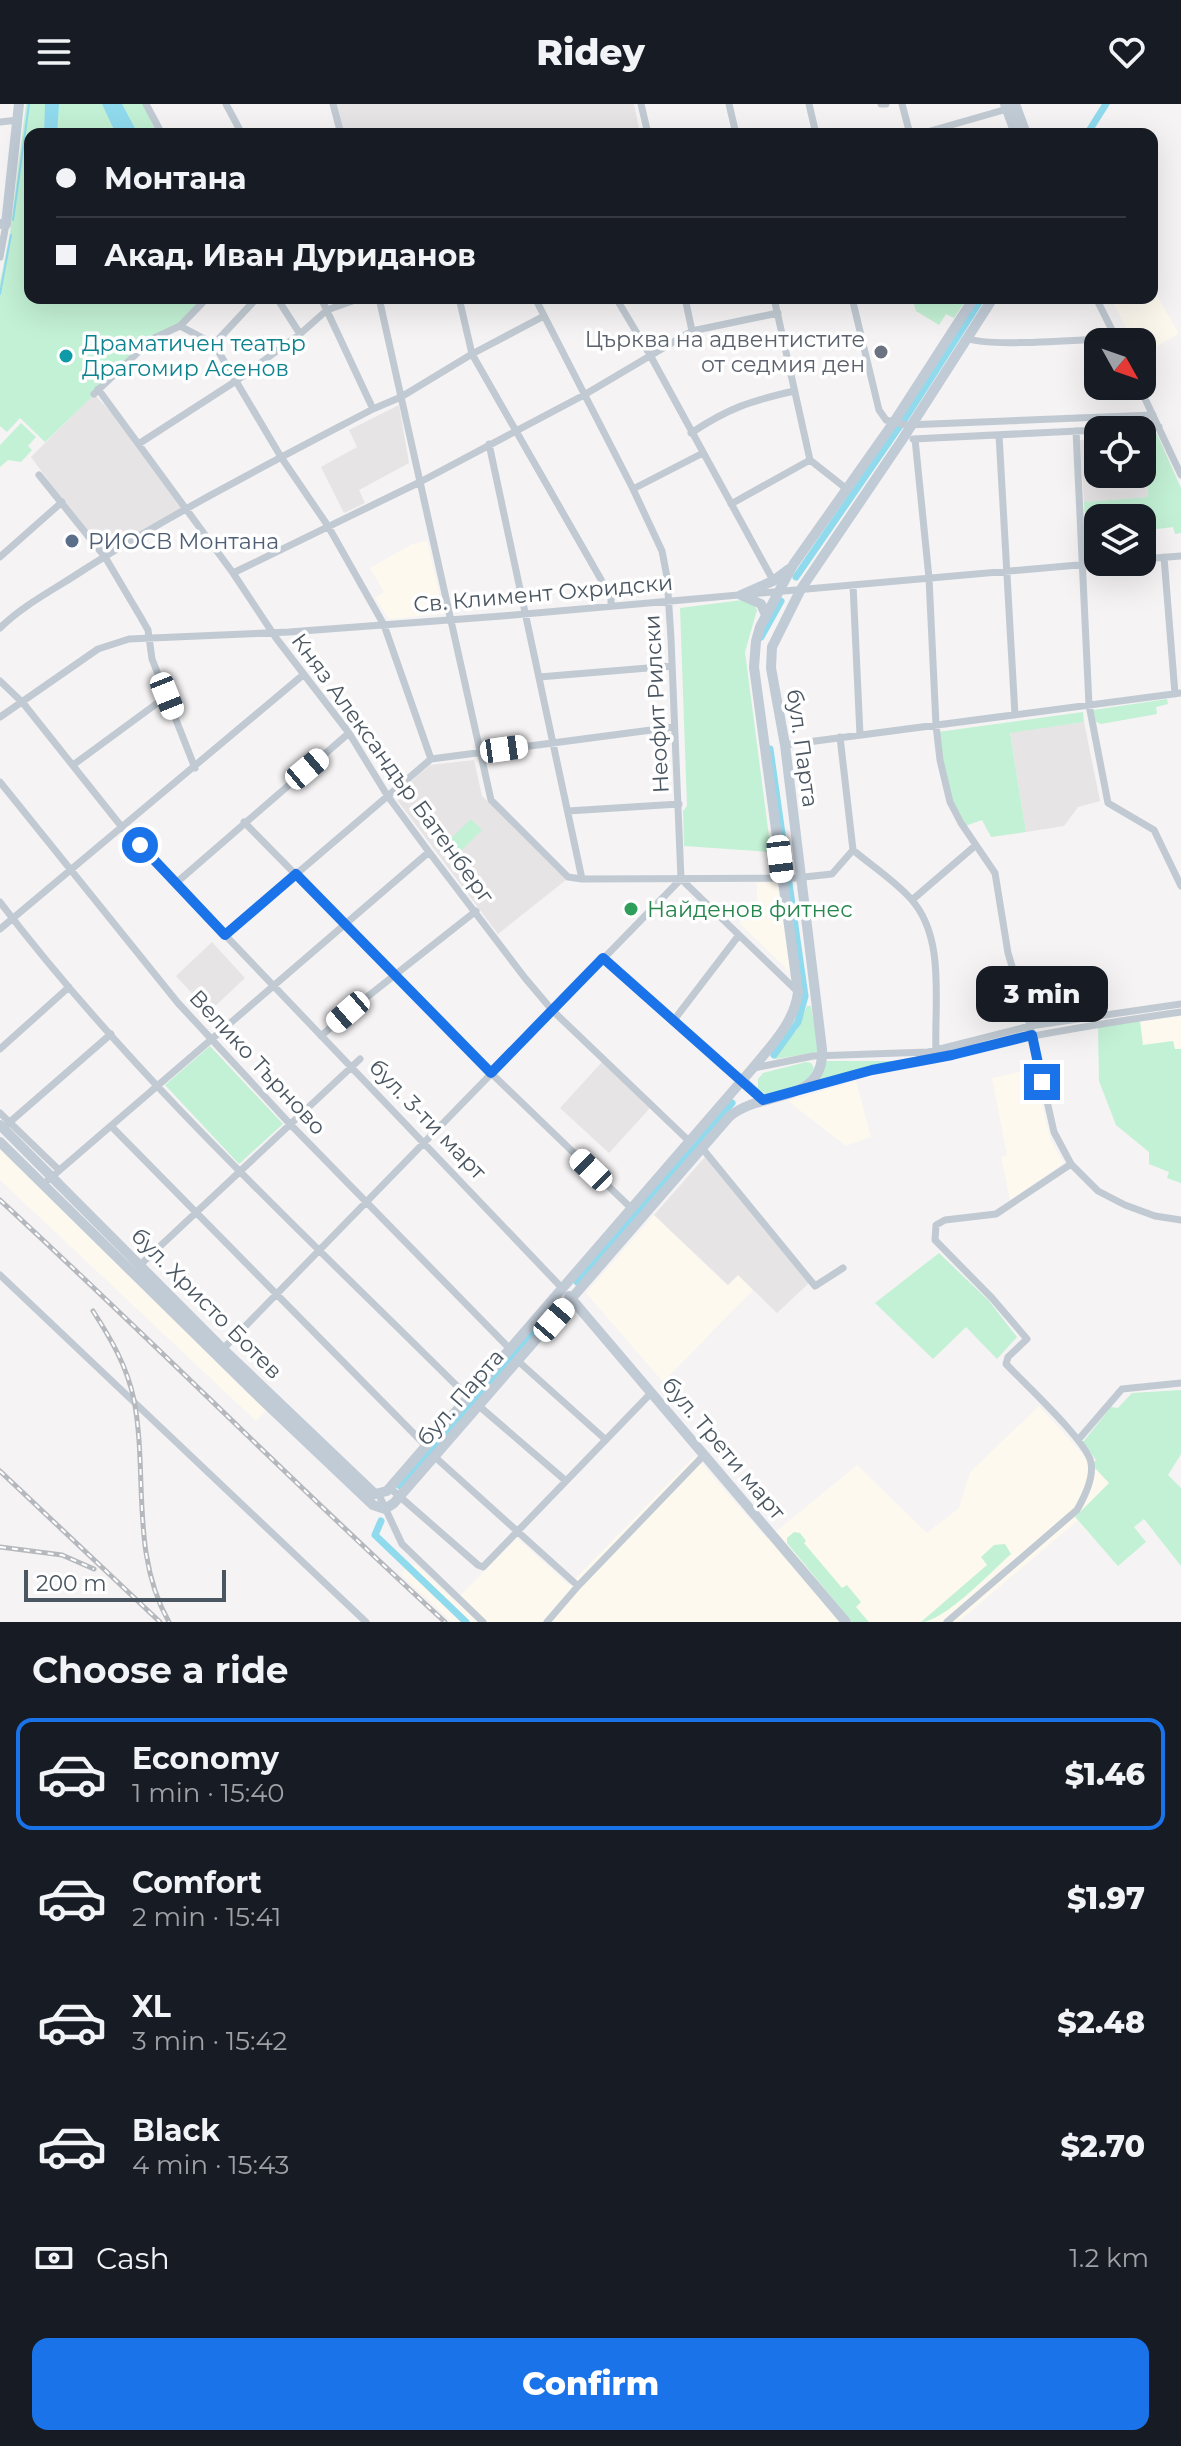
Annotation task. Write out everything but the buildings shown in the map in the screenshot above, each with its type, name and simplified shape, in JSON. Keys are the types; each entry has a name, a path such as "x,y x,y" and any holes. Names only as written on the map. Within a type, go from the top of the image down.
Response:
{"main road":[{"path":"3,224 19,104"},
{"path":"1009,106 1014,128"},
{"path":"1009,106 1022,128"},
{"name":"бул. Парта","path":"379,1495 390,1488 690,1142 784,1028 796,1006 798,992 785,745 770,657 777,634 801,589 902,440 903,424 971,304"},
{"name":"бул. Парта","path":"822,1056 754,667 756,641 776,586 848,490 903,424 989,304"},
{"path":"741,595 776,586"},
{"path":"741,595 761,604 766,615"},
{"path":"800,1091 817,1076 822,1056"},
{"path":"752,1069 755,1091"},
{"path":"742,1080 763,1100"},
{"name":"бул. Парта","path":"385,1509 400,1497 735,1112 763,1100 800,1091"},
{"name":"бул. Христо Ботев","path":"5,1125 51,1177 310,1446 373,1505 385,1509"},
{"name":"бул. Христо Ботев","path":"0,1142 51,1177 372,1492 379,1495"},
{"name":"бул. 3-ти март","path":"562,1288 571,1299"},
{"name":"бул. Трети март","path":"571,1299 846,1622"}],"street":[{"path":"146,104 159,128"},
{"path":"226,104 239,128"},
{"path":"333,104 339,128"},
{"path":"641,104 647,128"},
{"path":"729,104 735,128"},
{"path":"809,104 815,128"},
{"path":"902,104 908,128"},
{"path":"939,128 1009,106"},
{"path":"0,122 18,120"},
{"path":"0,257 3,224"},
{"path":"201,304 180,326 214,344 281,457 328,526 384,625 431,759"},
{"path":"214,344 251,304"},
{"path":"281,304 300,334"},
{"path":"324,304 373,409"},
{"path":"140,443 236,381 327,310 344,304"},
{"path":"380,304 491,800 570,879 791,878 832,874 853,850"},
{"path":"460,304 472,354 513,431 611,597 611,606"},
{"name":"Неофит Рилски","path":"538,304 662,551 672,666 681,879"},
{"path":"620,304 776,586 801,589 1082,565"},
{"path":"686,304 692,331"},
{"path":"776,304 810,460 848,490"},
{"path":"855,304 879,410 886,420 903,424 1153,415"},
{"path":"1099,304 1111,328"},
{"path":"233,573 420,482 584,395 692,331 778,313"},
{"path":"0,628 105,557 186,509 401,397 472,354 544,316"},
{"name":"Княз Александър Батенберг","path":"180,326 152,339 96,392 140,443 272,632 349,733 387,795 429,852 552,1010 690,1142"},
{"path":"967,338 977,342 1084,341"},
{"path":"691,433 725,411 794,391"},
{"path":"1146,400 1181,475"},
{"path":"902,440 1159,427"},
{"path":"1076,431 1089,705 1108,803 1154,830 1181,886"},
{"path":"999,435 1015,715"},
{"path":"915,439 929,578 940,760 950,802 995,873 1008,953 1057,1139 1071,1164 1089,1184 1115,1201 1155,1216 1181,1220"},
{"path":"489,444 582,879"},
{"path":"633,489 703,453"},
{"path":"731,504 810,460"},
{"path":"39,475 105,557 140,616 149,638 152,659 195,768"},
{"path":"0,557 62,502"},
{"path":"1156,558 1181,556"},
{"path":"785,745 1178,693 1164,557"},
{"path":"853,585 860,735"},
{"name":"Св. Климент Охридски","path":"0,717 98,649 129,639 384,625 741,595"},
{"path":"539,677 672,666"},
{"path":"0,929 303,675"},
{"name":"бул. 3-ти март","path":"0,681 23,703 121,826 562,1288"},
{"path":"73,765 167,696"},
{"path":"225,935 431,759 674,727"},
{"path":"176,883 349,733"},
{"path":"840,737 853,850 912,900 932,941 935,957 936,1054"},
{"name":"Велико Търново","path":"0,782 211,1040 510,1349"},
{"path":"568,811 679,804"},
{"path":"244,822 491,1073 631,1208"},
{"path":"912,900 976,845"},
{"path":"51,1177 429,852"},
{"path":"681,879 798,992"},
{"path":"226,1346 681,879"},
{"path":"0,902 157,1087 468,1397"},
{"path":"321,1036 476,911"},
{"path":"674,1020 739,935"},
{"path":"603,958 742,1080"},
{"path":"0,1049 69,987"},
{"path":"800,1091 1031,1031 1181,1004"},
{"path":"1031,1031 1181,1012"},
{"path":"0,1113 5,1125 111,1034"},
{"path":"752,1069 822,1056 936,1054"},
{"path":"140,1265 360,1059"},
{"path":"111,1126 426,1446"},
{"path":"702,1148 815,1286 843,1268"},
{"path":"947,1622 1077,1510 1091,1474 1090,1458 1078,1440 1006,1364 1008,1357 1027,1339 934,1235 936,1225 996,1214 1071,1164"},
{"path":"0,1275 366,1622"},
{"path":"518,1361 606,1440"},
{"path":"1078,1440 1122,1389 1181,1383"},
{"path":"390,1488 480,1567 485,1566 652,1392"},
{"path":"479,1406 566,1481"},
{"path":"547,1622 704,1455"},
{"path":"435,1457 578,1586"},
{"name":"бул. Христо Ботев","path":"379,1495 402,1544 483,1622"}],"shaded area":[{"path":"335,104 634,104 639,128 341,128"},
{"path":"1158,297 1179,334 1156,346 1156,328 1126,328 1114,304 1158,304"},
{"path":"94,394 140,443 186,509 105,557 31,457"},
{"path":"399,405 409,463 359,490 365,503 344,513 321,467 357,447 349,430"},
{"path":"1080,440 1084,440 1084,488 1148,488 1148,497 1084,502"},
{"path":"427,541 444,614 389,619 375,598 384,592 370,568 412,544"},
{"path":"1084,722 1100,801 1078,807 1064,826 1026,832 1010,732"},
{"path":"474,760 482,796 566,880 498,934 394,796 430,765"},
{"path":"777,882 782,914 788,923 790,972 739,923 757,902 757,883"},
{"path":"212,942 245,978 209,1012 176,976"},
{"path":"1181,1016 1181,1050 1175,1050 1173,1041 1143,1045 1140,1021"},
{"path":"602,1062 650,1108 609,1153 560,1108"},
{"path":"1033,1069 1051,1141 1064,1163 1010,1200 1001,1157 1007,1155 992,1078"},
{"path":"856,1081 871,1137 846,1146 788,1101"},
{"path":"0,1145 267,1409 256,1421 0,1180"},
{"path":"705,1157 809,1283 777,1313 738,1275 728,1285 654,1215"},
{"path":"654,1215 727,1285 738,1275 753,1290 663,1382 586,1293"},
{"path":"1039,1406 1109,1483 1105,1551 1077,1521 958,1622 452,1622 400,1573 415,1564 455,1601 517,1538 569,1585 695,1456 767,1539 857,1465 927,1533 959,1508 970,1472"}],"green space":[{"path":"26,104 145,104 158,128 24,128 24,304 201,304 180,326 152,339 45,442 20,418 7,432 0,426 0,282 10,233"},
{"path":"914,304 963,304 954,318 946,314 939,325 916,311"},
{"path":"21,423 36,437 28,446 32,450 21,462 8,460 0,467 0,445"},
{"path":"1156,434 1181,488 1181,533 1175,534 1173,527 1156,529 1156,504 1084,504 1148,497 1148,488 1156,488"},
{"path":"742,600 753,604 757,610 745,652 771,852 684,846 683,811 687,806 680,608"},
{"path":"1167,699 1168,704 1156,707 1157,714 1101,724 1096,722 1093,710"},
{"path":"1083,712 1084,722 1010,733 1026,832 991,837 982,820 965,826 951,803 938,732"},
{"path":"471,819 482,830 456,856 445,844"},
{"path":"807,1006 811,1006 819,1052 776,1059 774,1057 797,1030"},
{"path":"1140,1021 1143,1045 1173,1041 1175,1049 1181,1049 1181,1183 1167,1178 1169,1172 1149,1164 1149,1152 1116,1125 1099,1081 1098,1027"},
{"path":"210,1046 283,1124 239,1164 165,1085"},
{"path":"826,1061 894,1061 819,1081"},
{"path":"806,1062 814,1068 801,1084 767,1095 758,1089 758,1079 763,1073"},
{"path":"939,1253 989,1301 1017,1337 997,1359 966,1327 933,1359 875,1303"},
{"path":"1181,1390 1181,1454 1168,1475 1181,1488 1181,1566 1144,1519 1134,1527 1146,1542 1118,1566 1075,1517 1109,1483 1092,1465 1096,1460 1083,1442 1111,1407 1118,1408 1132,1393"},
{"path":"794,1532 800,1533 806,1541 804,1543 842,1588 847,1585 861,1602 856,1607 869,1622 852,1622 787,1543 787,1538"},
{"path":"1005,1544 1011,1554 980,1583 942,1614 921,1622 987,1565 981,1557 994,1545"}],"water":[{"path":"45,104 59,104 57,128 44,128"},
{"path":"102,104 122,104 135,128 113,128"}],"waterway":[{"path":"26,128 29,104"},
{"path":"1091,128 1106,104"},
{"path":"13,220 24,140"},
{"path":"0,294 11,235"},
{"path":"796,577 906,417 978,304"},
{"path":"761,637 781,601"},
{"path":"770,749 805,996 798,1022 774,1055"},
{"path":"577,1282 732,1103"},
{"path":"400,1486 557,1305"},
{"path":"381,1521 375,1535 466,1622"}],"railway":[{"path":"0,1200 445,1622"},
{"path":"93,1311 118,1353 134,1400 144,1541 157,1596 169,1622"},
{"path":"0,1471 160,1622"},
{"path":"0,1547 62,1555 94,1569"}],"place":[{"name":"Църква на адвентистите от седмия ден","path":"881,352"},
{"name":"Драматичен театър Драгомир Асенов","path":"66,356"},
{"name":"РИОСВ Монтана","path":"72,541"},
{"name":"Найденов фитнес","path":"631,909"}],"route":[{"path":"140,845 225,935 296,874 491,1073 603,958 763,1100 872,1070 952,1055 1032,1035 1042,1082"}]}
